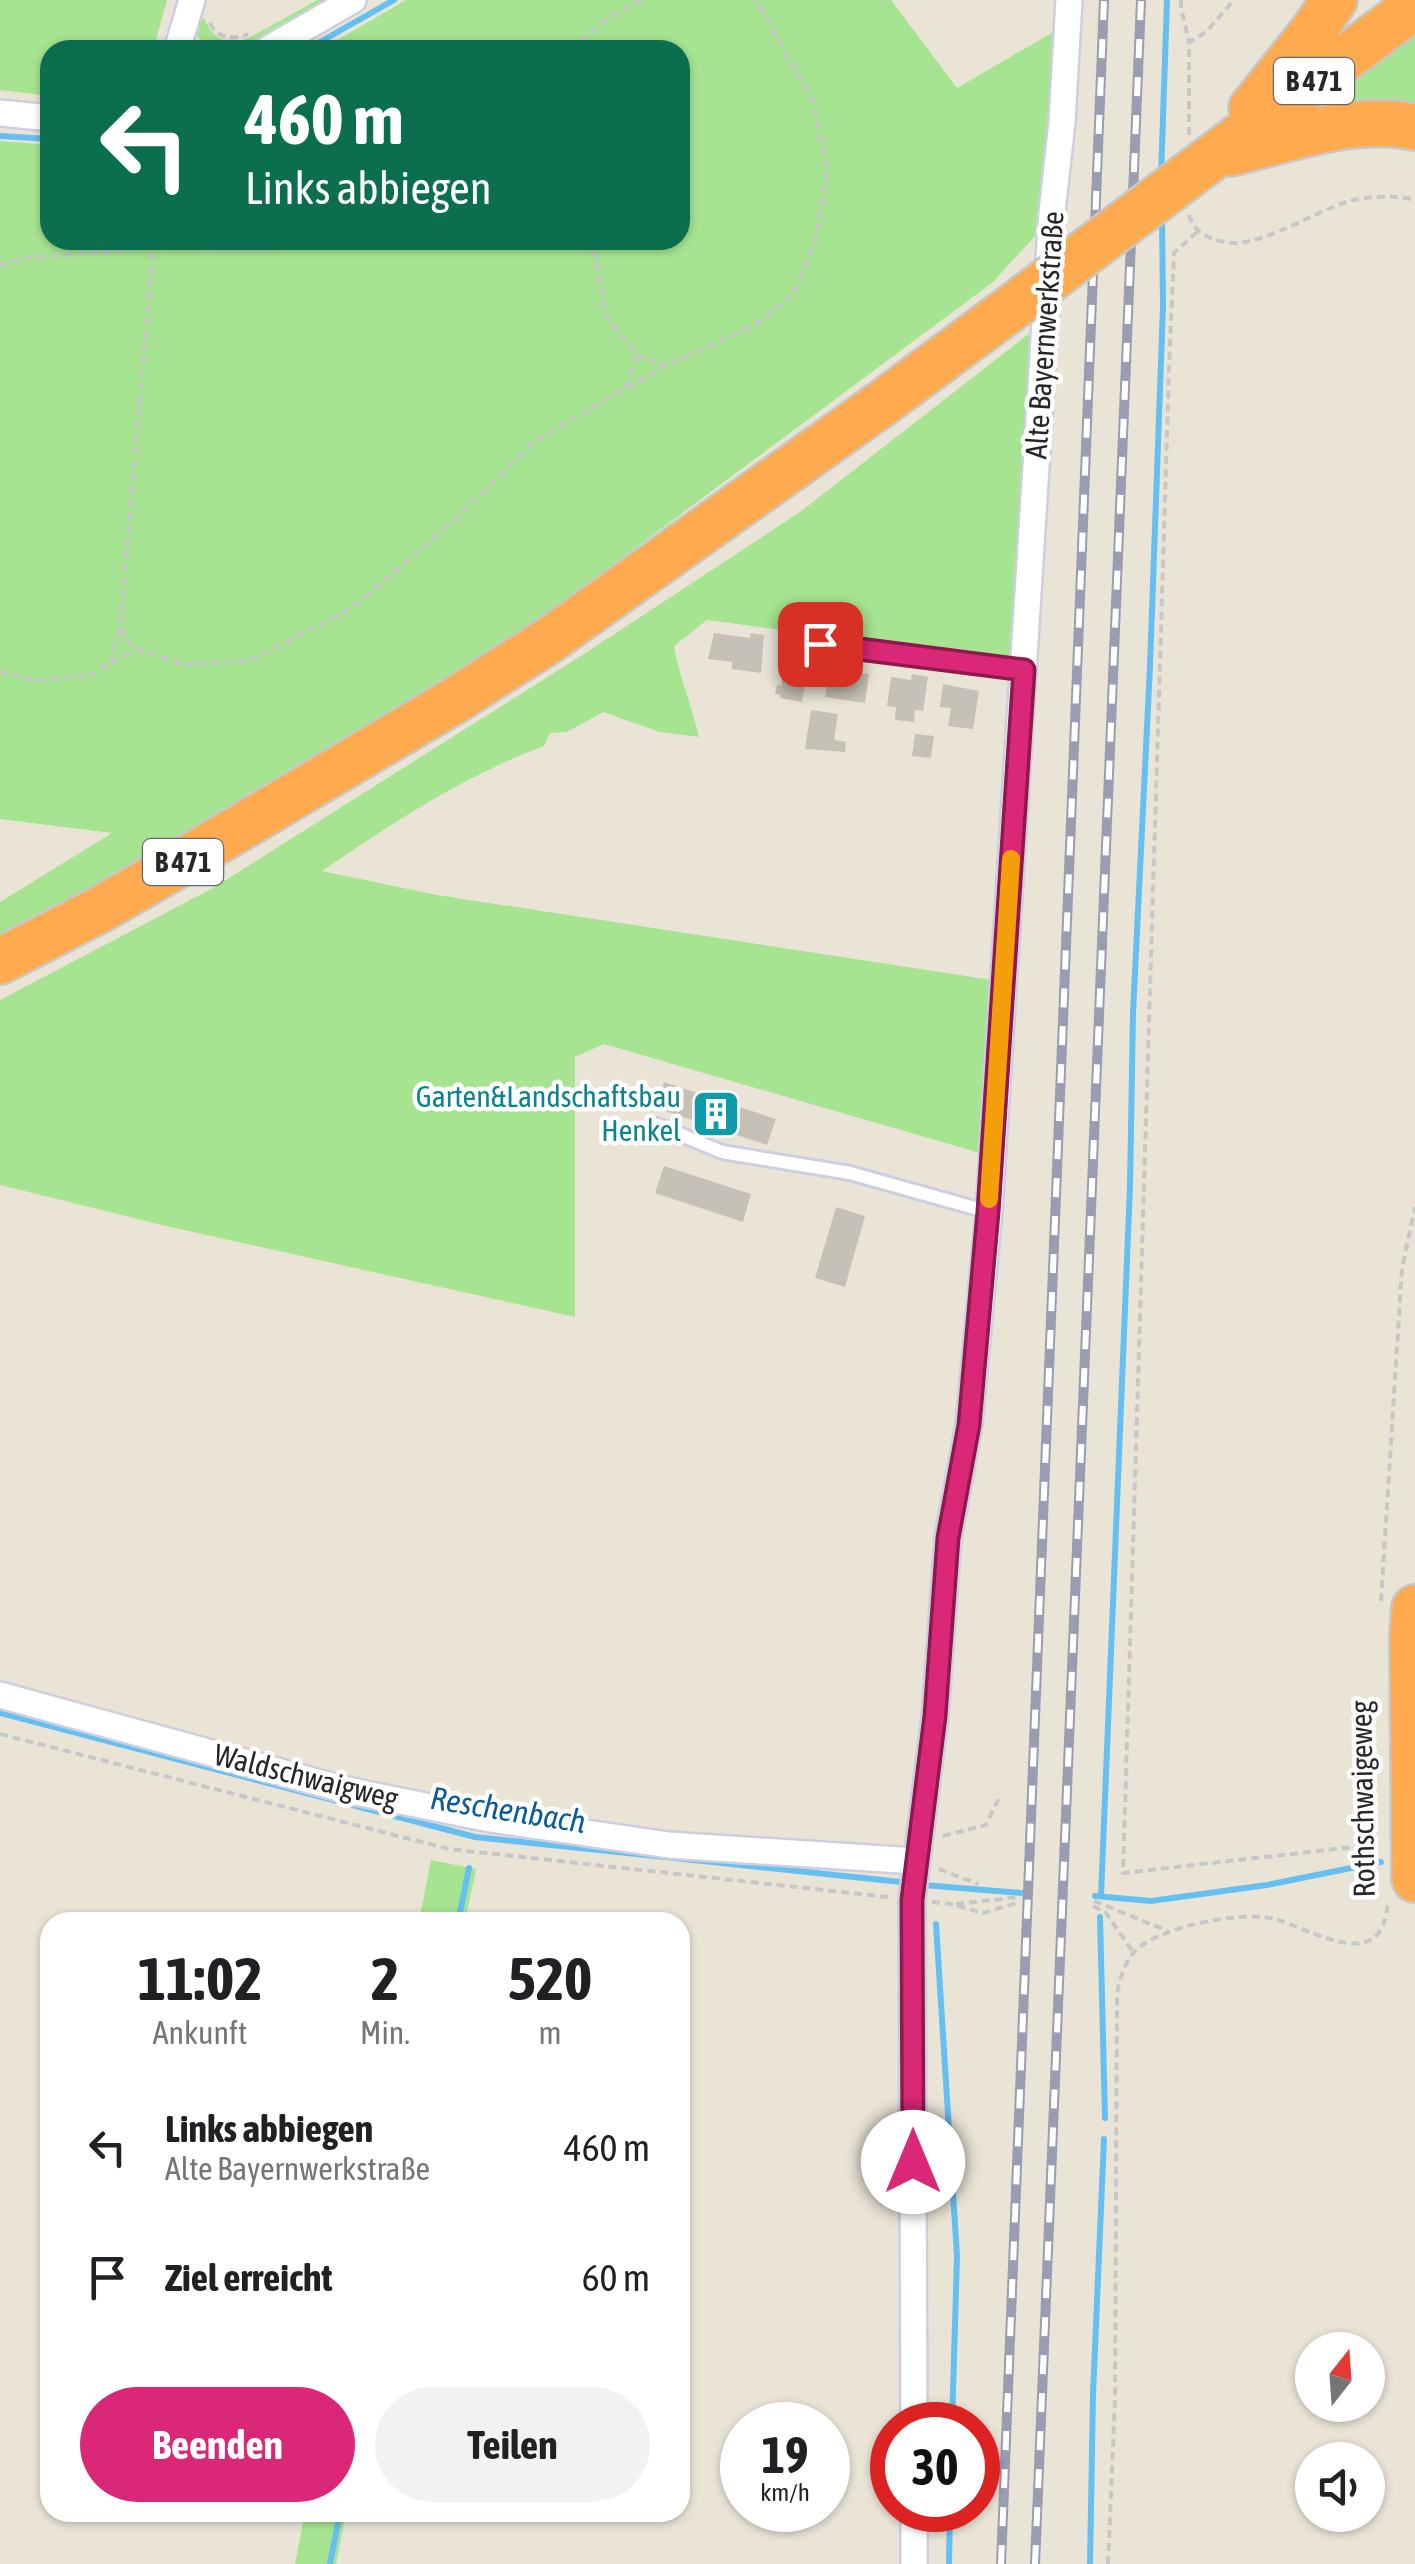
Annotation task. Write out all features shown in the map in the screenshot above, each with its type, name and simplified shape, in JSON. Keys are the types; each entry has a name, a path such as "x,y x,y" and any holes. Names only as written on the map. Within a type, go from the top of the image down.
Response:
{"highway":[{"path":"1214,156 1334,0"},
{"name":"B 471","path":"0,962 99,910 457,699 550,639 884,402 1415,6"},
{"path":"1214,156 1354,124 1415,127"},
{"path":"1398,1612 1413,1634 1402,1884"}],"street":[{"path":"262,40 353,0"},
{"name":"Alte Bayernwerkstraße","path":"914,2402 915,1869 935,1716 948,1538 969,1425 988,1212 1069,0"},
{"path":"183,40 201,7"},
{"path":"0,113 40,117"},
{"name":"Waldschwaigweg","path":"0,1695 346,1790 490,1818 669,1846 915,1869"},
{"path":"914,2532 914,2564"}],"lane":[{"path":"820,644 1024,670"},
{"path":"658,1125 722,1152 850,1174 988,1212"}],"path":[{"path":"583,40 605,20 642,0"},
{"path":"120,628 135,649 184,664 248,661 352,608 456,520 536,440 666,365 754,326 793,294 816,239 827,170 813,101 756,0"},
{"path":"1181,0 1189,42"},
{"path":"201,7 217,33 242,40"},
{"path":"1197,232 1174,253 1123,1873 1387,1844"},
{"path":"0,265 24,258 128,250"},
{"path":"111,664 120,628 154,250"},
{"path":"592,250 605,314 637,354 666,365"},
{"path":"626,388 637,354"},
{"path":"0,672 36,680 94,674 135,649"},
{"path":"1398,1612 1402,1268 1415,1208"},
{"path":"915,1869 986,1825 999,1798"},
{"path":"915,1869 978,1884"},
{"name":"Rothschwaigeweg","path":"1133,1952 1172,1932 1236,1916 1272,1918 1338,1943 1368,1942 1388,1919 1402,1884"},
{"path":"1020,1900 983,1913 952,1904 1020,1900"},
{"path":"1108,2564 1115,2399 1117,1993 1133,1952 1106,1913 1094,1903 1172,1932"}],"green space":[{"path":"0,0 167,0 156,40 40,40 40,95 0,90"},
{"path":"317,0 340,0 269,40 242,40"},
{"path":"406,0 891,0 957,88 1057,30 1035,236 993,282 540,619 359,736 0,943 0,902 112,833 0,819 0,141 40,144 40,250 690,250 690,40 337,40"},
{"path":"197,17 205,19 212,32 225,40 199,38"},
{"path":"1415,32 1415,113 1305,111"},
{"path":"1035,329 1012,660 707,620 674,646 699,737 660,732 603,712 567,732 550,733 544,746 457,786 322,871 437,895 992,980 980,1153 604,1044 575,1057 575,1317 0,1185 0,1000 213,888 584,654 800,512"},
{"path":"431,1860 476,1869 467,1912 421,1912"},
{"path":"303,2522 344,2522 336,2564 295,2564"}],"building":[{"path":"714,633 750,638 750,633 764,635 761,673 732,669 732,662 708,659"},
{"path":"786,660 808,663 802,702 775,694 777,685 781,686"},
{"path":"829,668 869,674 865,703 825,697"},
{"path":"912,674 928,677 923,711 915,710 914,722 895,720 896,707 887,706 891,677 911,680"},
{"path":"943,684 979,691 973,729 948,726 951,708 940,707"},
{"path":"811,710 838,714 834,740 846,742 845,752 805,749"},
{"path":"915,734 934,736 931,758 912,756"},
{"name":"Garten&Landschaftsbau Henkel","path":"664,1082 776,1119 767,1145 656,1108"},
{"path":"664,1166 751,1194 743,1222 655,1193"},
{"path":"836,1207 865,1216 845,1287 815,1278"}],"waterway":[{"path":"324,40 394,0"},
{"path":"1161,177 1167,0"},
{"path":"0,136 40,138"},
{"path":"1101,1896 1130,1186 1133,1013 1150,666 1163,306 1162,219"},
{"name":"Reschenbach","path":"0,1713 475,1837 910,1883"},
{"name":"Reschenbach","path":"1095,1896 1151,1901 1267,1885 1381,1862"},
{"path":"460,1912 469,1868"},
{"name":"Reschenbach","path":"923,1885 1021,1893"},
{"path":"1100,1917 1105,2118"},
{"path":"936,1924 957,2256 953,2402"},
{"path":"1090,2564 1104,2139"},
{"path":"330,2564 338,2522"},
{"path":"949,2564 950,2532"}],"railway":[{"path":"1001,2564 1104,0"},
{"path":"1035,2564 1141,0"}],"slow traffic":[{"path":"989,1199 1011,859"}],"place":[{"name":"Garten&Landschaftsbau Henkel","path":"716,1114"}],"route":[{"path":"820,644 1024,670 988,1212 969,1425 948,1538 935,1716 912,1900 913,2162"}]}
